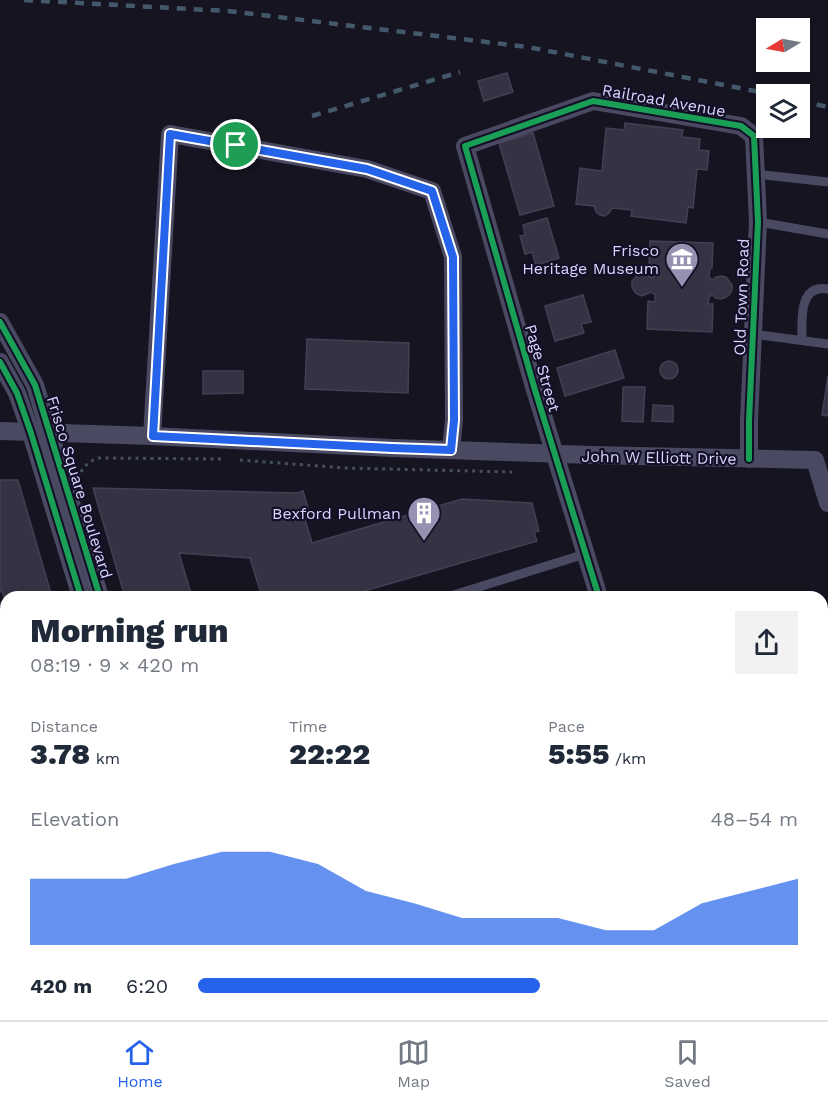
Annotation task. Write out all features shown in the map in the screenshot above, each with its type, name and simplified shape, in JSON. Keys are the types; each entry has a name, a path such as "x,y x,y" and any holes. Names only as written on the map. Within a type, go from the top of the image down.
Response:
{"street":[{"name":"Railroad Avenue","path":"465,146 593,101 741,126 754,136"},
{"path":"153,436 170,134 367,169 432,191 453,257 454,420 451,450"},
{"name":"Old Town Road","path":"749,459 758,222 754,136"},
{"name":"Page Street","path":"465,146 535,390 596,591"},
{"name":"Frisco Square Boulevard","path":"0,322 35,385 98,591"},
{"name":"Frisco Square Boulevard","path":"0,362 17,393 31,433 79,591"},
{"name":"John W Elliott Drive","path":"0,432 153,436 555,454 815,460 828,503"}],"lane":[{"path":"756,174 828,182"},
{"path":"758,222 828,234"},
{"path":"802,340 804,300 813,292 822,288 828,289"},
{"path":"753,333 828,344"},
{"path":"466,591 585,554"}],"path":[{"path":"80,476 86,465 98,458 228,459"},
{"path":"79,460 86,465"},
{"path":"240,460 345,468 511,472"}],"building":[{"path":"507,73 513,92 484,101 478,81"},
{"path":"625,123 683,130 682,137 700,139 699,150 709,151 707,170 697,169 693,208 688,207 686,223 631,216 632,210 612,208 605,216 596,212 594,206 576,204 580,168 602,171 606,128 624,130"},
{"path":"533,133 554,206 520,215 499,143"},
{"path":"547,218 559,258 536,265 532,252 525,254 520,236 525,235 523,225"},
{"name":"Frisco Heritage Museum","path":"650,241 713,243 712,268 710,268 709,277 712,280 716,277 726,277 732,285 732,290 730,294 721,299 712,295 709,297 708,304 713,304 712,332 647,329 648,301 655,302 655,295 651,292 642,296 637,294 632,281 639,274 644,273 652,278 656,275 656,267 649,267"},
{"path":"583,295 591,322 581,324 584,333 555,341 545,306"},
{"path":"307,339 409,343 408,393 305,389"},
{"path":"615,350 624,378 565,396 557,368"},
{"path":"669,361 675,364 678,370 675,376 669,379 663,376 660,370 663,364"},
{"path":"203,371 243,371 243,393 203,394"},
{"path":"828,376 828,416 822,415"},
{"path":"623,387 645,387 643,422 622,421"},
{"path":"653,405 673,406 673,422 652,421"},
{"path":"0,480 18,480 50,591 0,591"},
{"name":"Bexford Pullman","path":"93,488 297,493 303,491 309,511 303,513 312,543 462,499 532,503 539,531 534,532 537,541 365,591 260,591 250,558 179,553 190,591 123,591"}],"railway":[{"path":"24,0 228,11 528,47 756,91"},
{"path":"312,116 460,72"},
{"path":"810,103 828,107"}],"cycle path":[{"path":"597,591 535,390 465,146 593,101 741,126 754,136 758,222 749,459"},
{"path":"0,322 35,385 98,591"},
{"path":"0,362 17,393 31,433 79,591"}],"place":[{"name":"Frisco Heritage Museum","path":"682,288"},
{"name":"Bexford Pullman","path":"424,542"}],"route":[{"path":"170,134 236,145 367,169 432,191 453,257 454,420 451,450 153,436 170,134"}]}
